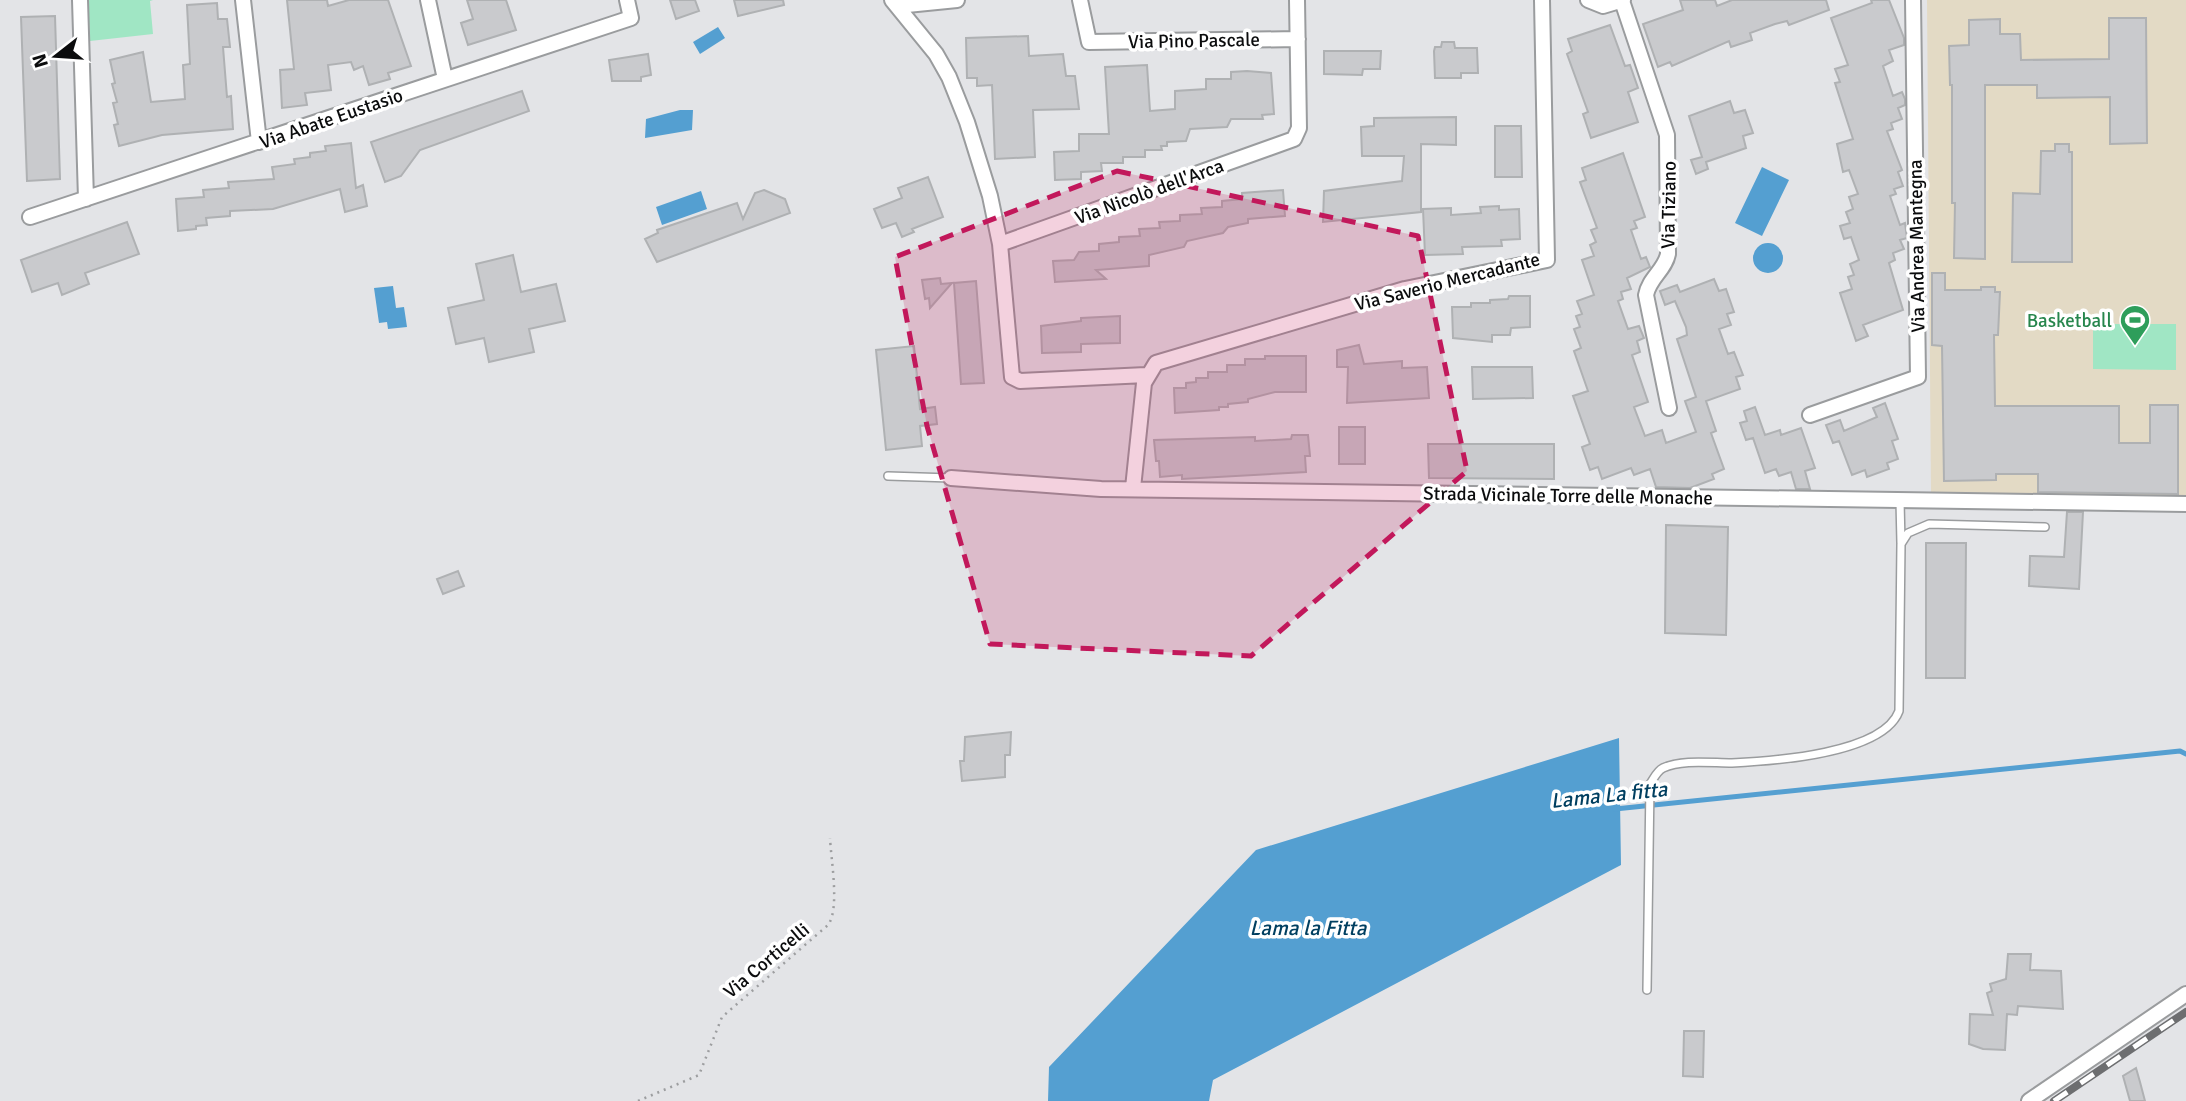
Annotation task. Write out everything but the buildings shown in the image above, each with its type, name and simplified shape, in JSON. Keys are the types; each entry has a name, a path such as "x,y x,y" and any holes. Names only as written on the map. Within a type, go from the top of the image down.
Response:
{"street":[{"path":"80,0 86,199"},
{"path":"243,0 259,142"},
{"path":"428,0 445,79"},
{"name":"Via Abate Eustasio","path":"30,217 631,18 627,0"},
{"path":"895,3 957,0"},
{"name":"Via Pino Pascale","path":"1080,0 1089,42 1298,39"},
{"path":"1297,0 1298,39"},
{"name":"Via Saverio Mercadante","path":"1000,244 1010,372 1015,380 1115,379 1146,375 1163,360 1394,292 1547,260 1542,0"},
{"path":"1587,0 1603,6 1623,0"},
{"name":"Via Tiziano","path":"1623,0 1668,146 1668,254 1664,267 1647,287 1646,295 1669,408"},
{"name":"Via Andrea Mantegna","path":"1810,415 1918,377 1913,0"},
{"path":"895,3 920,33 949,77 986,184 1000,244"},
{"name":"Via Nicolò dell'Arca","path":"1000,244 1290,141 1297,136 1298,39"},
{"path":"1133,488 1146,375"},
{"name":"Strada Vicinale Torre delle Monache","path":"951,478 1074,488 1900,502 2186,504"},
{"path":"2029,1101 2186,994"}],"lane":[{"path":"888,476 951,478"},
{"path":"1647,990 1650,785 1659,769 1672,765 1749,762 1825,751 1857,744 1886,730 1895,722 1900,694 1900,502"},
{"path":"1901,544 1908,533 1929,524 2045,527"}],"path":[{"name":"Via Corticelli","path":"638,1101 699,1075 722,1017 741,998 823,931 833,918 830,838"}],"highlighted area":[{"path":"1117,171 1418,236 1467,471 1251,656 990,644 927,426 895,257"}],"shaded area":[{"path":"1927,0 2186,0 2186,497 1931,495"}],"green space":[{"path":"88,0 153,0 150,1 153,34 90,41"},
{"name":"Basketball","path":"2093,324 2176,324 2176,370 2093,369"}],"water":[{"path":"718,27 725,38 700,54 693,42"},
{"path":"680,110 693,110 692,130 645,138 646,119"},
{"path":"1762,167 1789,180 1762,236 1735,223"},
{"path":"701,191 707,209 662,225 656,207"},
{"path":"1768,243 1774,244 1782,252 1782,264 1774,272 1768,273 1762,272 1754,264 1753,258 1754,252 1762,244"},
{"path":"393,286 396,308 404,307 407,327 388,329 387,322 379,323 374,288"},
{"name":"Lama la Fitta","path":"1619,738 1621,865 1213,1080 1209,1101 1048,1101 1049,1067 1256,850"}],"waterway":[{"name":"Lama La fitta","path":"1615,809 2180,751 2186,754"}],"railway":[{"path":"2054,1101 2186,1012"}],"place":[{"name":"Basketball","path":"2135,347"}]}
